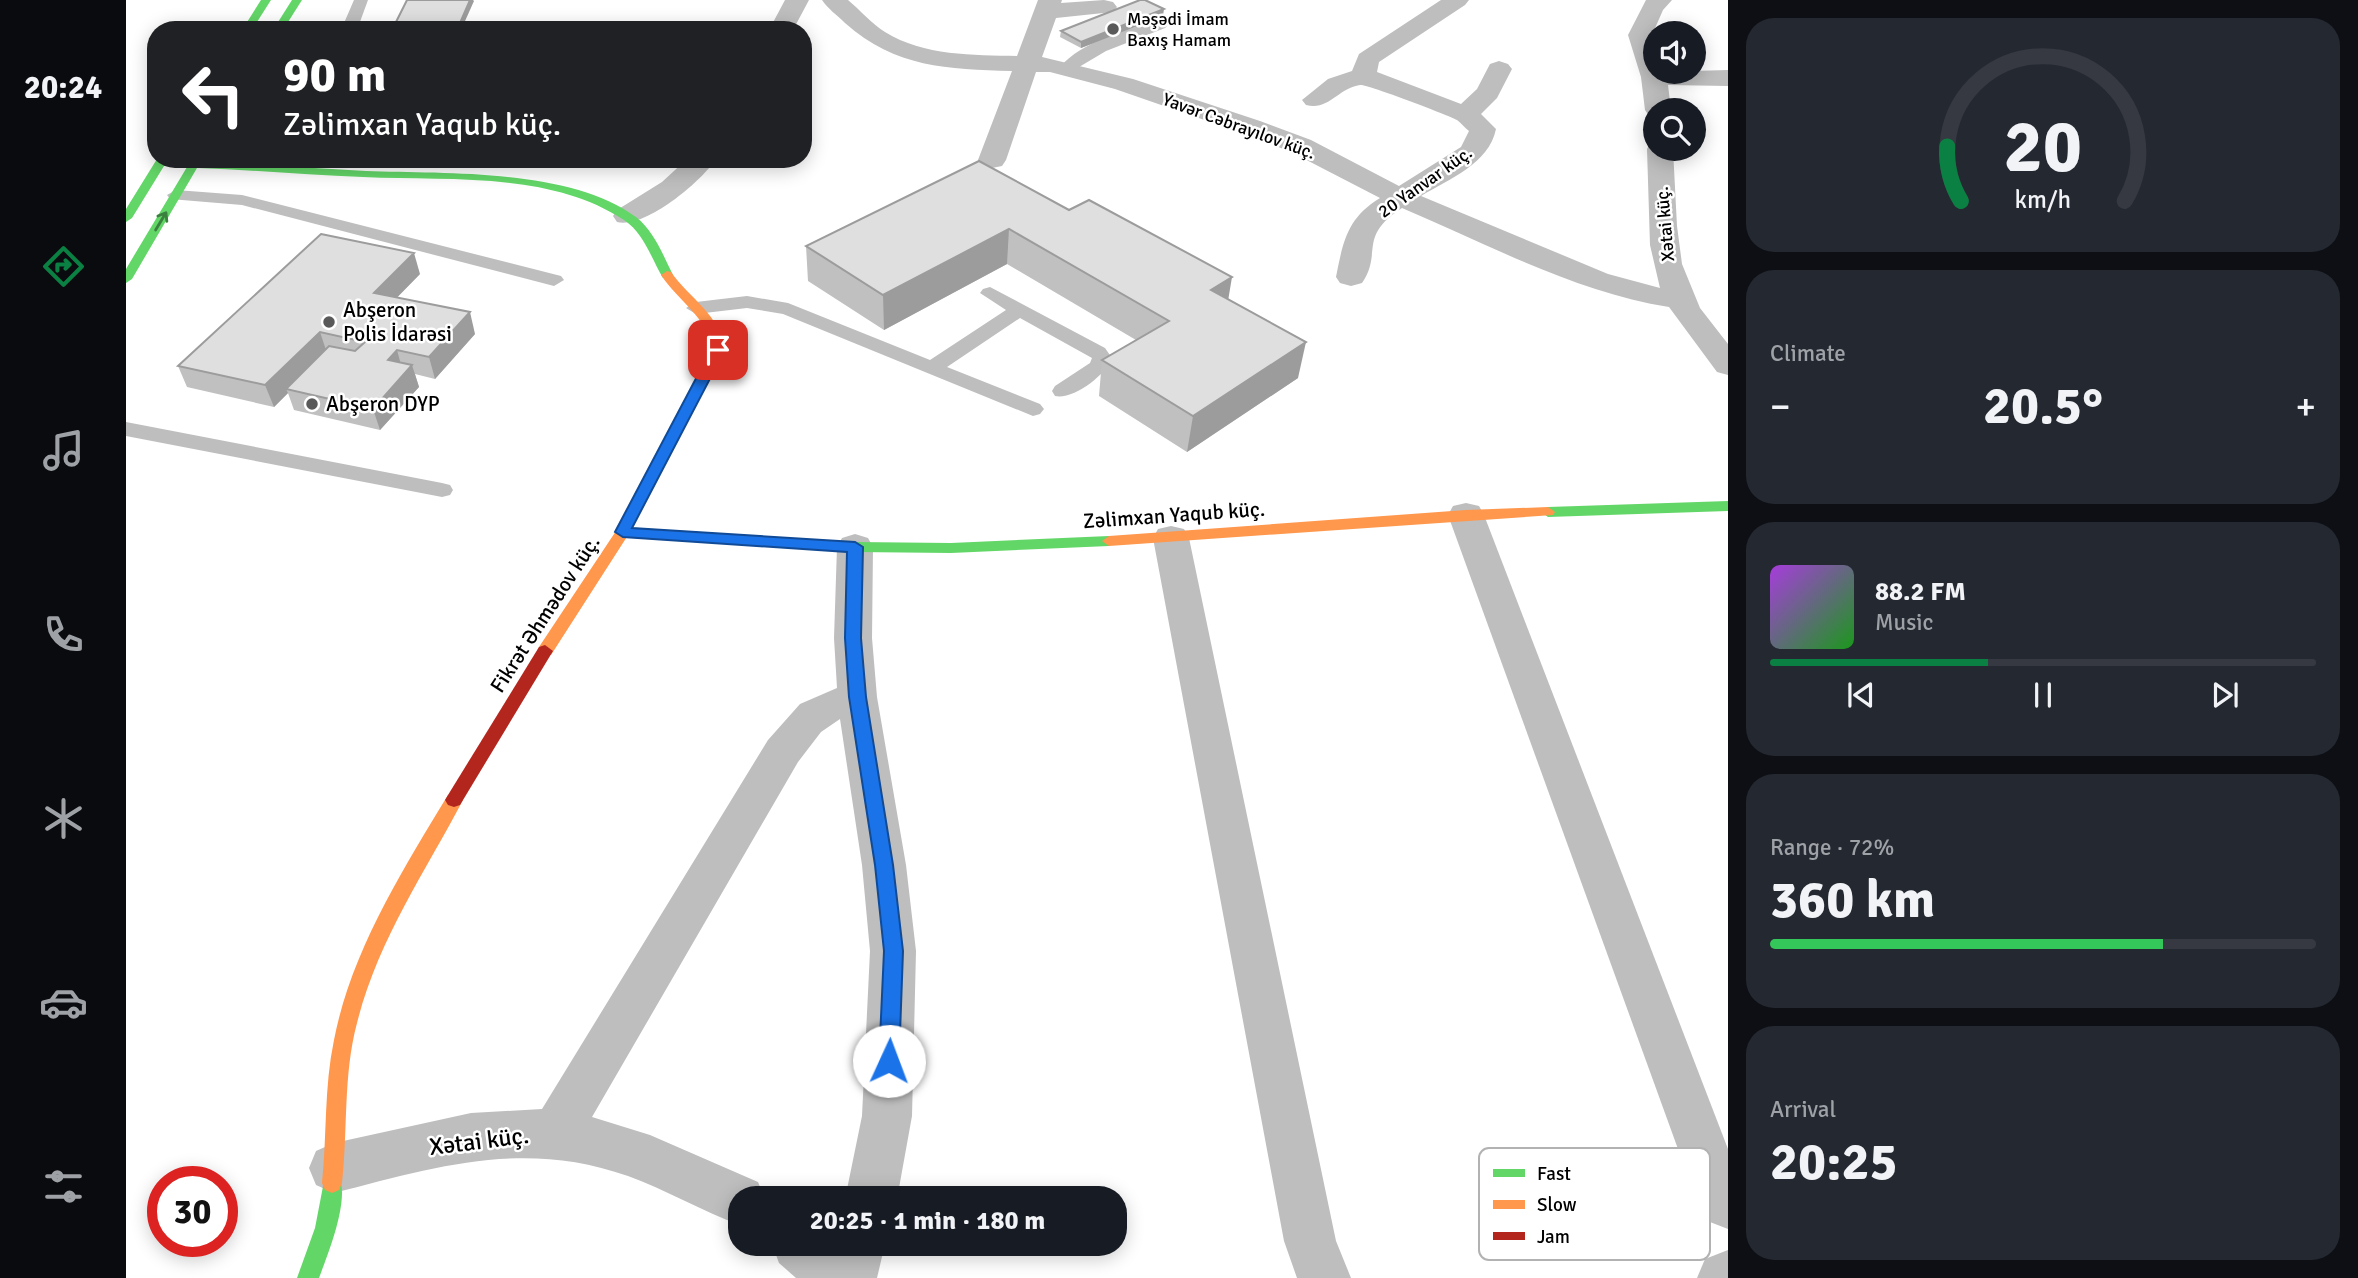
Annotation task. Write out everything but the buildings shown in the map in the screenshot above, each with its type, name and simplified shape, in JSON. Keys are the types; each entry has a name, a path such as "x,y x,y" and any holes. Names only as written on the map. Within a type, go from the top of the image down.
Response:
{"street":[{"path":"253,21 266,0"},
{"path":"284,21 297,0"},
{"path":"786,21 797,0"},
{"name":"Yavər Cəbrayılov küç.","path":"834,0 876,37 910,53 964,62 1068,67 1263,131 1313,152 1398,197 1597,280 1638,293 1680,299"},
{"path":"1315,100 1337,84 1363,76 1368,58 1457,0"},
{"path":"1646,21 1652,7 1660,0"},
{"path":"992,160 1048,6 1105,7"},
{"path":"1465,114 1488,93 1499,69"},
{"name":"20 Yanvar küç.","path":"1350,277 1359,235 1377,212 1471,153 1480,142 1483,129 1465,114 1363,76"},
{"path":"1706,78 1728,78"},
{"name":"Xətai küç.","path":"1661,161 1666,252 1670,274 1680,299 1728,365"},
{"path":"126,218 158,168"},
{"path":"126,279 192,168"},
{"name":"Fikrət Əhmədov küç.","path":"288,168 536,187 590,199 627,216 653,242 676,288 718,333 718,350 623,532 524,684 407,877 370,957 347,1024 340,1071 334,1168 326,1228 308,1278"},
{"path":"627,216 672,188 693,168"},
{"name":"Zəlimxan Yaqub küç.","path":"623,532 855,547 951,548 1171,538 1466,515 1728,506"},
{"path":"1466,515 1703,1148"},
{"path":"1171,538 1310,1241 1324,1278"},
{"path":"855,547 853,638 857,697 884,865 893,951 887,1116 874,1186"},
{"path":"555,1134 783,751 806,719 827,706 857,697"},
{"name":"Xətai küç.","path":"334,1168 485,1135 555,1134 599,1143 704,1182 728,1194"},
{"path":"1710,1166 1728,1204"},
{"path":"812,1256 835,1278"},
{"path":"850,1278 856,1256"}],"lane":[{"path":"353,21 361,0"},
{"path":"1068,67 1081,56 1096,49 1160,25"},
{"path":"176,195 242,200 554,279"},
{"path":"990,293 1098,352 1102,358 1099,366 1062,391"},
{"path":"696,308 747,302 788,309 1033,409"},
{"path":"933,367 1020,309"},
{"path":"126,429 442,490"}],"traffic: fast":[{"path":"253,21 266,0"},
{"path":"284,21 297,0"},
{"path":"126,218 157,168"},
{"path":"126,279 192,168"},
{"path":"268,168 500,180 570,192 602,203 636,223 651,244 667,275"},
{"path":"1548,512 1728,506"},
{"path":"623,532 855,547 951,548 1109,541"},
{"path":"308,1278 326,1228 332,1183"}],"traffic: slow":[{"path":"545,651 623,532 718,350 713,328 667,275"},
{"path":"1109,541 1466,515 1548,512"},
{"path":"332,1183 340,1062 356,993 393,908 454,800"}],"traffic: jam":[{"path":"454,800 545,651"}],"place":[{"name":"Məşədi İmam Baxış Hamam","path":"1113,29"},
{"name":"Abşeron Polis İdarəsi","path":"329,322"},
{"name":"Abşeron DYP","path":"312,404"}],"route":[{"path":"718,350 623,532 855,547 853,638 857,697 884,865 893,951 889,1061"}]}
